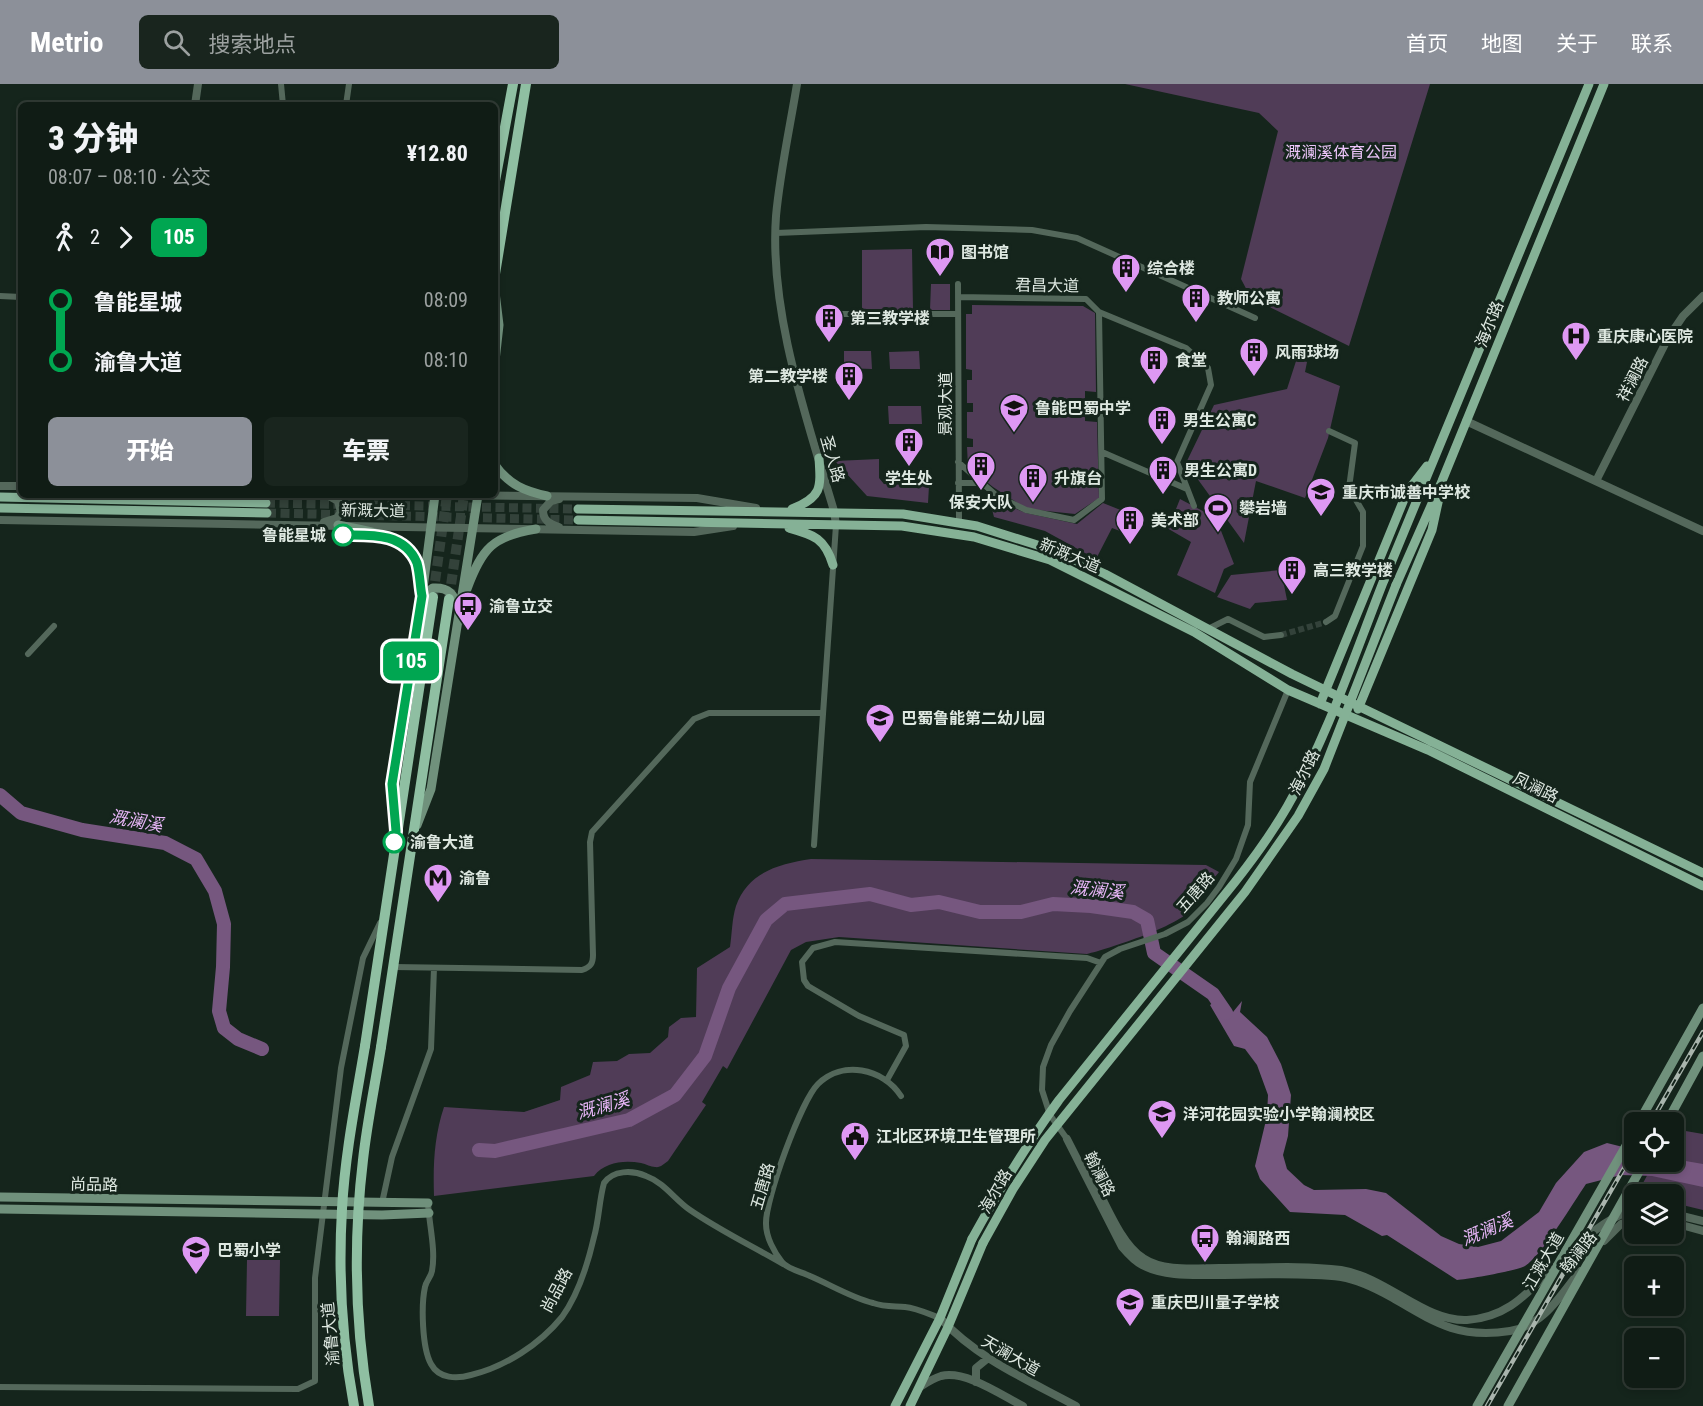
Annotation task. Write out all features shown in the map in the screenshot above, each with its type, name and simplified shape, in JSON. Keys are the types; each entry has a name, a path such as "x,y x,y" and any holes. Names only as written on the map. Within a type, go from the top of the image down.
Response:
{"highway":[{"path":"498,165 513,84"},
{"path":"498,256 526,84"},
{"name":"渝鲁大道","path":"354,1406 342,1326 340,1248 347,1157 396,831 427,597"},
{"name":"渝鲁大道","path":"369,1406 358,1323 356,1246 363,1159 449,599"}],"main road":[{"name":"海尔路","path":"895,1406 940,1318 972,1239 1002,1184 1035,1133 1235,882 1261,848 1287,807 1329,720 1384,580 1589,84"},
{"name":"海尔路","path":"910,1406 948,1327 983,1243 1013,1189 1045,1140 1245,892 1298,816 1324,769 1396,585 1442,480 1604,84"},
{"path":"498,312 500,325 498,339"},
{"path":"1320,704 1407,492 1436,455"},
{"path":"788,511 803,505 818,492 821,482 819,458"},
{"path":"498,470 513,485 547,496"},
{"path":"1353,719 1432,530 1442,480"},
{"path":"0,497 18,498"},
{"path":"0,508 267,508 24,498"},
{"name":"渝鲁大道","path":"427,597 430,526 435,498"},
{"name":"渝鲁大道","path":"414,833 431,789 478,498"},
{"name":"新溉大道","path":"578,509 834,511 903,514 977,526 1053,550 1105,574 1292,674 1359,705"},
{"name":"新溉大道","path":"578,520 902,526 974,537 1050,560 1194,632 1288,690 1353,719"},
{"path":"775,524 817,538 827,550 833,565"},
{"path":"338,525 383,535 409,550 417,565 427,597"},
{"path":"459,611 477,567 493,544 507,535 536,529"},
{"path":"427,597 433,588 446,589 455,598 459,611"},
{"name":"凤澜路","path":"1359,705 1703,873"},
{"name":"凤澜路","path":"1353,719 1428,750 1703,886"},
{"path":"1646,1112 1703,1008"},
{"path":"1673,1112 1703,1056"},
{"name":"江溉大道","path":"1477,1406 1624,1149"},
{"path":"1508,1406 1639,1172"},
{"name":"尚品路","path":"0,1197 428,1203"},
{"name":"尚品路","path":"0,1209 382,1215 429,1213"}],"street":[{"path":"195,102 198,84"},
{"path":"281,84 283,102"},
{"path":"346,102 349,84"},
{"name":"圣人路","path":"797,84 776,215 778,290 796,381 834,511 836,525 814,845"},
{"path":"776,233 926,227 1032,230 1077,238 1255,318"},
{"name":"景观大道","path":"957,285 959,523"},
{"path":"0,296 18,297"},
{"name":"祥澜路","path":"1596,481 1668,338 1683,316 1703,296"},
{"name":"君昌大道","path":"958,297 1086,299 1099,312 1186,348 1208,368 1211,385 1177,462 1194,506"},
{"path":"958,462 997,496 1026,510 1074,520 1102,499 1099,312"},
{"path":"820,314 958,314"},
{"path":"1466,421 1703,531"},
{"path":"1326,622 1335,616 1364,546 1363,512 1349,488 1355,443 1329,431"},
{"path":"1102,452 1187,489"},
{"path":"958,483 982,483"},
{"path":"0,486 18,486"},
{"name":"新溉大道","path":"498,495 698,498 766,510"},
{"path":"567,497 551,501 543,510 543,516 552,525 567,530"},
{"path":"310,524 337,518 340,512 338,501 332,498"},
{"name":"新溉大道","path":"0,520 694,532 745,524"},
{"path":"1208,628 1228,620 1264,637 1281,635"},
{"path":"27,654 54,626"},
{"name":"五唐路","path":"1067,1139 1050,1115 1042,1090 1043,1067 1051,1045 1070,1011 1106,957 1120,949 1165,934 1188,922 1197,915 1219,887 1236,859 1248,825 1250,782 1288,690"},
{"path":"394,967 582,970 589,967 593,962 590,842 592,832 694,719 709,713 822,713"},
{"path":"0,1387 298,1389 315,1382 315,1278 341,1068 363,958 384,915"},
{"path":"887,1080 906,1046 904,1035 859,1016 808,986 804,980 802,962 813,948 835,942 1087,958 1101,963"},
{"path":"382,1203 392,1157 431,1049 434,968"},
{"name":"五唐路","path":"783,1264 769,1240 766,1215 768,1203 807,1097 818,1083 831,1074 848,1069 863,1070 879,1075 887,1080 901,1096"},
{"name":"翰澜路","path":"1067,1139 1093,1177 1122,1235 1144,1260 1167,1267 1182,1268 1307,1268 1344,1271 1378,1282 1440,1316 1453,1319 1476,1319 1491,1316 1518,1302 1580,1242 1617,1216 1624,1214"},
{"name":"翰澜路","path":"1067,1139 1116,1238 1131,1257 1142,1265 1166,1273 1343,1278 1375,1288 1437,1324 1464,1333 1512,1331 1531,1325 1545,1315 1611,1232 1624,1223"},
{"name":"尚品路","path":"428,1203 432,1272 424,1288 425,1341 431,1366 448,1377 473,1375 503,1363 527,1349 551,1329 563,1315 578,1286 594,1238 604,1184 607,1178 614,1175 636,1173 658,1181 690,1210 783,1264"},
{"path":"1684,1216 1703,1221"},
{"path":"1684,1226 1703,1231"},
{"path":"783,1264 871,1303 889,1307 907,1307 940,1318"},
{"name":"天澜大道","path":"940,1318 987,1359 1076,1406"},
{"path":"976,1382 976,1368 987,1359"},
{"path":"920,1387 939,1376 952,1375 976,1382 1023,1406"}],"green space":[{"name":"溉澜溪体育公园","path":"1125,84 1430,84 1349,346 1251,298 1241,279 1278,131 1259,113"},
{"path":"912,249 913,310 862,309 862,250"},
{"path":"931,284 950,284 950,310 930,310"},
{"path":"972,305 1083,306 1095,313 1096,392 1085,391 1085,421 1097,422 1099,498 1075,514 1027,509 968,467 967,447 973,447 973,439 967,438 967,412 973,412 973,403 967,403 967,380 972,380 972,370 966,369 966,314 972,314"},
{"path":"844,351 871,351 872,369 844,368"},
{"path":"919,351 920,369 890,369 889,352"},
{"path":"1297,358 1307,362 1305,372 1340,386 1328,438 1305,498 1256,481 1244,543 1186,463 1214,405 1287,389"},
{"path":"888,406 921,406 922,424 889,424"},
{"path":"879,459 879,478 884,484 929,486 928,503 867,496 835,461"},
{"path":"989,498 1026,513 1077,524 1103,503 1123,511 1120,531 1112,528 1096,559 1045,531 994,517"},
{"path":"1180,499 1216,518 1234,564 1224,569 1215,593 1177,575 1191,542 1160,524 1165,512 1182,519 1184,513 1176,509"},
{"path":"1281,570 1287,600 1255,603 1250,609 1217,597 1231,575"},
{"path":"811,859 1206,865 1219,872 1180,919 1140,937 1087,954 839,937 806,942 791,950 727,1069 723,1066 702,1102 706,1105 668,1161 657,1167 622,1162 609,1165 594,1176 434,1196 435,1151 444,1107 524,1112 560,1100 561,1087 590,1075 593,1062 617,1061 629,1054 650,1053 668,1037 669,1027 681,1018 696,1017 697,968 730,947 736,906 748,885 776,867"},
{"path":"1684,1131 1703,1134 1703,1210 1684,1205 1684,1184 1642,1184 1649,1172 1684,1172"},
{"path":"247,1260 280,1260 279,1316 246,1316"}],"shaded area":[{"path":"1220,997 1233,1012 1242,1001 1240,1012 1267,1037 1281,1064 1291,1095 1288,1136 1283,1155 1287,1169 1304,1185 1314,1190 1366,1189 1386,1193 1441,1236 1459,1244 1478,1247 1501,1241 1539,1212 1556,1183 1584,1152 1607,1143 1624,1147 1624,1172 1684,1172 1684,1161 1703,1164 1703,1187 1652,1176 1621,1175 1586,1184 1540,1251 1525,1266 1457,1280 1387,1235 1382,1236 1345,1215 1290,1212 1260,1179 1255,1166 1267,1116 1268,1095 1257,1065 1245,1049 1234,1046 1210,1005"}],"waterway":[{"name":"溉澜溪","path":"0,795 21,813 82,830 165,843 196,859 215,891 224,924 219,1011 224,1028 238,1039 262,1049"},
{"name":"溉澜溪","path":"479,1150 495,1151 629,1120 675,1095 705,1056 729,988 766,920 785,904 870,894 911,905 939,902 980,912 1021,912 1053,904 1133,912 1147,920 1154,953 1213,994 1226,1013"}],"tunnel":[{"path":"433,596 447,498"},
{"path":"449,599 464,498"},
{"path":"266,503 578,509"},
{"path":"267,513 578,520"},
{"path":"1281,635 1326,622"}],"railway":[{"path":"1657,1112 1703,1032"},
{"path":"1487,1406 1624,1168"}],"bus line":[{"name":"105","path":"343,535 383,535 394,540 409,550 419,572 422,596 392,784 396,831 394,842"}],"place":[{"name":"图书馆","path":"940,278"},
{"name":"综合楼","path":"1126,294"},
{"name":"教师公寓","path":"1196,324"},
{"name":"第三教学楼","path":"829,344"},
{"name":"重庆康心医院","path":"1576,362"},
{"name":"风雨球场","path":"1254,378"},
{"name":"食堂","path":"1154,386"},
{"name":"第二教学楼","path":"849,402"},
{"name":"鲁能巴蜀中学","path":"1014,434"},
{"name":"男生公寓C","path":"1162,446"},
{"name":"学生处","path":"909,468"},
{"name":"保安大队","path":"981,492"},
{"name":"男生公寓D","path":"1163,496"},
{"name":"升旗台","path":"1033,504"},
{"name":"重庆市诚善中学校","path":"1321,518"},
{"name":"攀岩墙","path":"1218,534"},
{"name":"鲁能星城","path":"343,535"},
{"name":"美术部","path":"1130,546"},
{"name":"高三教学楼","path":"1292,596"},
{"name":"渝鲁立交","path":"468,632"},
{"name":"巴蜀鲁能第二幼儿园","path":"880,744"},
{"name":"渝鲁大道","path":"394,842"},
{"name":"渝鲁","path":"438,904"},
{"name":"洋河花园实验小学翰澜校区","path":"1162,1140"},
{"name":"江北区环境卫生管理所","path":"855,1162"},
{"name":"翰澜路西","path":"1205,1264"},
{"name":"巴蜀小学","path":"196,1276"},
{"name":"重庆巴川量子学校","path":"1130,1328"}]}
